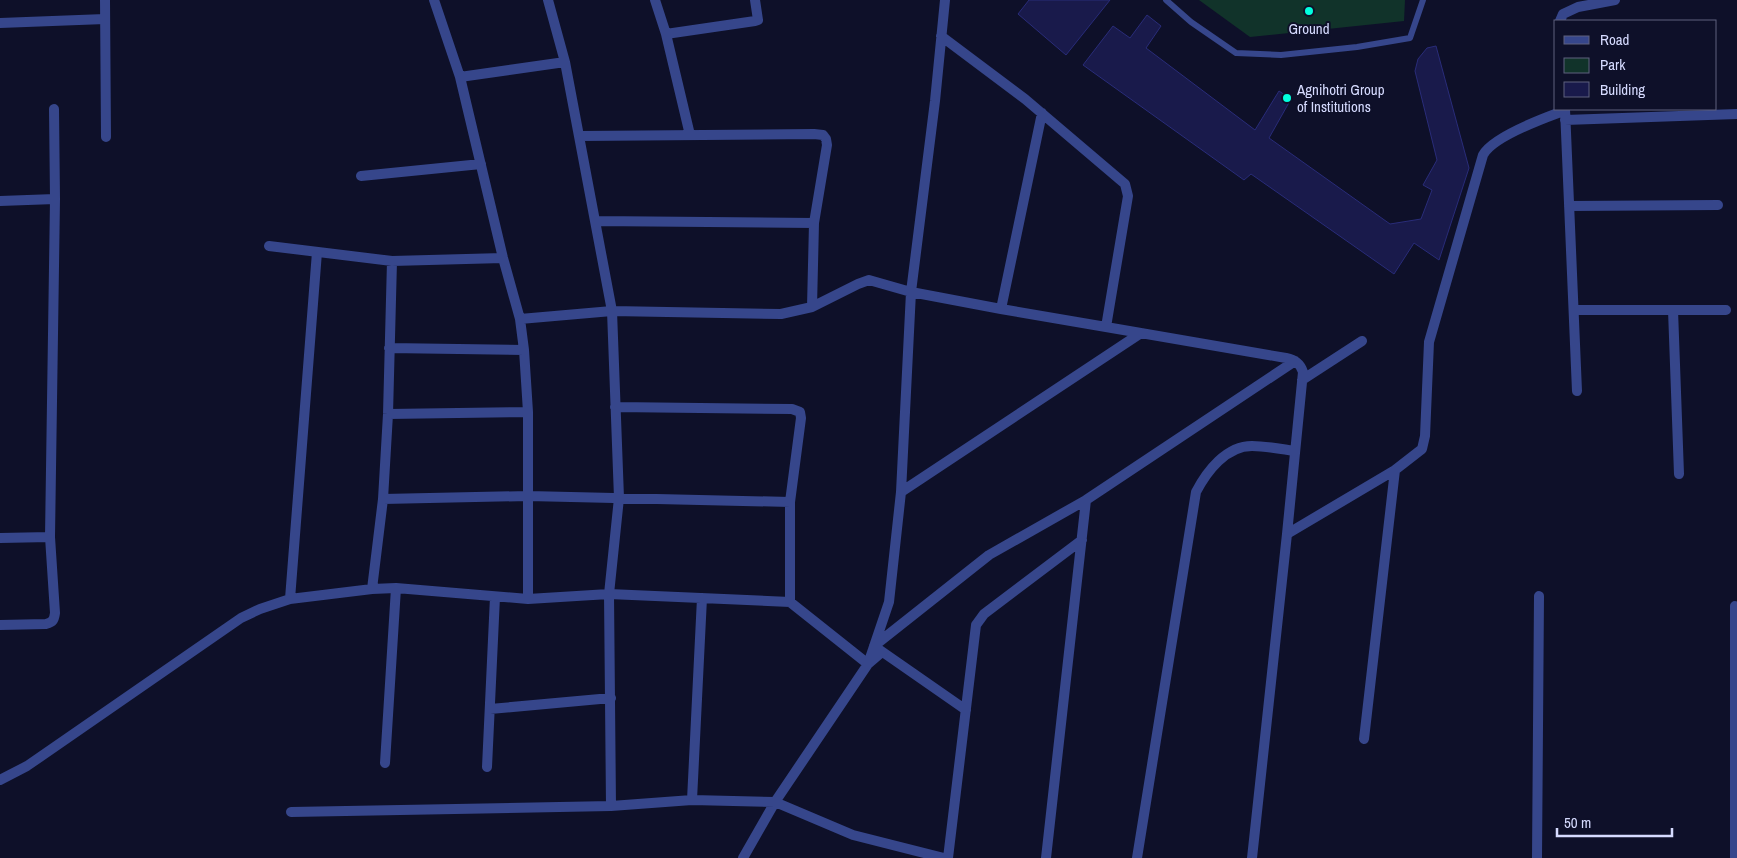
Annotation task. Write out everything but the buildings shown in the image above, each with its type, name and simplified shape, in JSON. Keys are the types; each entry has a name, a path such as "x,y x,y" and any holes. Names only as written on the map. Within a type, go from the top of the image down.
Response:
{"street":[{"path":"105,0 106,137"},
{"path":"434,0 460,77 503,258 520,319 528,412 528,599"},
{"path":"548,0 566,62 612,311 619,498 609,594 611,806"},
{"path":"655,0 666,34 690,135"},
{"path":"666,34 755,21 758,18 754,0"},
{"path":"881,652 889,602 901,492 912,292 945,0"},
{"path":"1560,20 1563,14 1578,7 1611,0"},
{"path":"0,23 105,19"},
{"path":"941,36 1025,99 1120,179 1127,190 1128,196 1106,327"},
{"path":"460,77 566,62"},
{"path":"0,624 46,624 54,619 55,613 50,537 55,199 54,109"},
{"path":"1287,534 1395,470 1418,453 1424,445 1429,342 1483,155 1488,147 1516,131 1562,110"},
{"path":"1564,110 1578,391"},
{"path":"1001,309 1042,114"},
{"path":"1565,120 1737,114"},
{"path":"580,136 814,134 823,136 826,139 827,145 814,223 812,307"},
{"path":"360,176 480,164"},
{"path":"0,201 55,199"},
{"path":"1569,206 1718,205"},
{"path":"595,221 814,223"},
{"path":"269,246 392,261 503,258"},
{"path":"290,599 317,252"},
{"path":"372,588 383,499 388,414 392,261"},
{"path":"520,319 612,311 772,314 812,307 869,280 912,292 1001,309 1295,361 1301,366 1302,380 1252,858"},
{"path":"1574,310 1726,310"},
{"path":"1673,310 1679,474"},
{"path":"901,492 1142,333"},
{"path":"1302,380 1362,341"},
{"path":"389,348 524,350"},
{"path":"743,858 774,802 868,664 984,558 1086,503 1295,361"},
{"path":"615,407 798,410 800,412 801,418 790,502 790,602"},
{"path":"388,414 528,412"},
{"path":"1137,858 1196,492 1205,475 1225,456 1242,448 1252,446 1295,451"},
{"path":"1364,739 1395,470"},
{"path":"383,499 528,496 790,502"},
{"path":"1046,858 1086,503"},
{"path":"0,538 50,537"},
{"path":"291,812 611,806 692,800 774,802 854,835 943,858 966,710 976,625 984,614 1082,537"},
{"path":"0,780 27,766 242,618 272,604 290,599 372,588 396,588 528,599 609,594 790,602 868,664"},
{"path":"385,763 396,588"},
{"path":"1537,858 1539,596"},
{"path":"487,767 495,597"},
{"path":"692,800 702,598"},
{"path":"1735,606 1735,858"},
{"path":"881,652 966,710"},
{"path":"490,709 611,698"}],"lane":[{"path":"1166,0 1191,22 1236,53 1281,55 1357,47 1410,38 1422,0"}],"green space":[{"name":"Ground","path":"1199,0 1405,0 1404,21 1250,37"}],"place":[{"name":"Ground","path":"1309,11"},
{"name":"Agnihotri Group of Institutions","path":"1287,98"}]}
